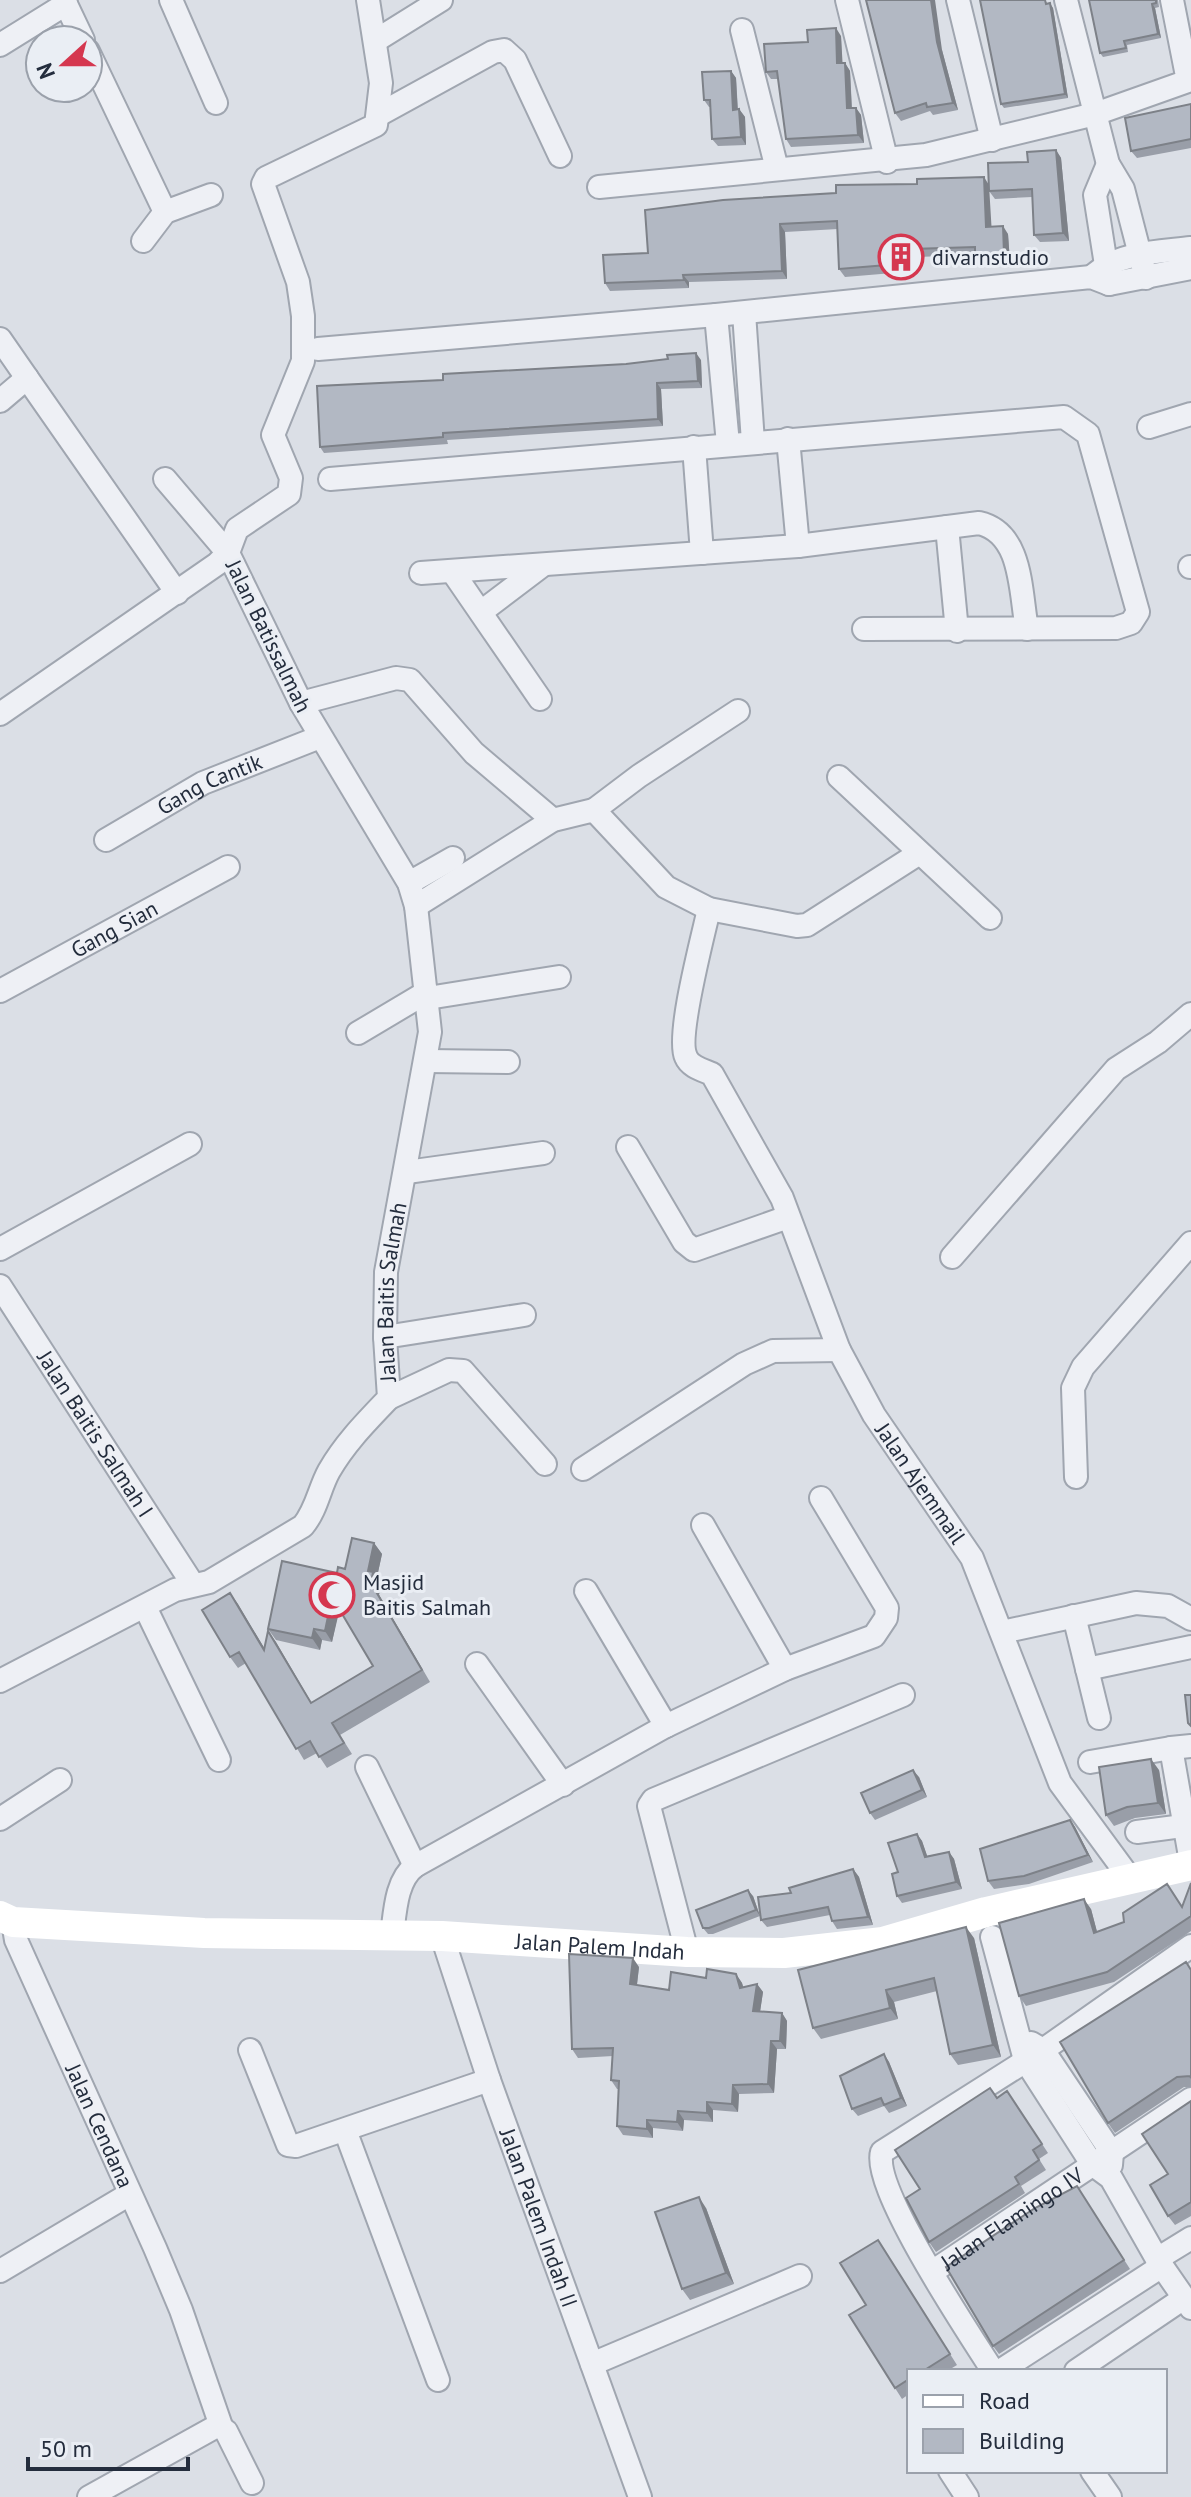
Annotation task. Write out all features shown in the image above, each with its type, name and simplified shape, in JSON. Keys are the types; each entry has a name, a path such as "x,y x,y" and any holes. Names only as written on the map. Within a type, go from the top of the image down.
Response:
{"street":[{"path":"171,0 216,103"},
{"path":"368,0 381,83 380,114"},
{"path":"375,41 441,0"},
{"path":"847,0 887,162"},
{"path":"958,0 992,140"},
{"path":"1066,0 1108,164 1123,189 1146,278"},
{"path":"599,187 777,169 887,162 1095,114 1188,81 1172,0"},
{"path":"0,45 65,2 75,24"},
{"path":"742,30 777,169"},
{"path":"380,114 493,52 504,50 515,60 560,156"},
{"path":"104,84 165,212"},
{"name":"Jalan Batissalmah","path":"380,114 376,125 369,130 266,178 263,184 298,282 303,316 303,361 273,435 292,486 289,494 237,529 228,553 301,703 409,883"},
{"path":"1102,275 1095,195 1108,164"},
{"path":"143,241 165,212 211,195"},
{"path":"1102,275 1139,255 1191,248"},
{"path":"318,349 744,313 1102,275 1146,278 1191,268"},
{"path":"744,313 753,442"},
{"path":"716,315 728,444"},
{"path":"0,339 177,593"},
{"path":"0,401 27,378"},
{"path":"1149,427 1191,414"},
{"path":"330,479 1064,417 1081,426 1088,434 1138,612 1131,623 1116,628 864,629"},
{"path":"788,439 798,546"},
{"path":"694,447 702,553"},
{"path":"0,714 177,593 228,553 165,479"},
{"path":"421,573 798,546 979,523 1003,533 1012,549 1027,629"},
{"path":"947,527 957,631"},
{"path":"481,612 544,565"},
{"path":"452,571 540,699"},
{"path":"301,703 396,678 410,680 474,753 553,820"},
{"path":"416,906 553,820 594,810 639,776 738,711"},
{"name":"Gang Cantik","path":"106,840 203,783 320,737"},
{"path":"839,777 990,918"},
{"path":"594,810 666,887 709,909 797,926 807,925 918,854"},
{"path":"409,883 453,858"},
{"name":"Gang Sian","path":"0,991 228,867"},
{"name":"Jalan Baitis Salmah","path":"0,1681 192,1583 209,1582 303,1526 313,1514 328,1473 345,1447 389,1398 385,1337 386,1272 427,1061 428,995 416,906 409,883"},
{"name":"Jalan Ajemmail","path":"709,909 684,1047 690,1064 712,1074 719,1085 788,1217 839,1350 874,1415 972,1558 1060,1783 1129,1877"},
{"path":"358,1033 428,995 559,977"},
{"path":"952,1257 1116,1069 1158,1042 1191,1014"},
{"path":"427,1061 508,1062"},
{"path":"0,1249 190,1144"},
{"path":"628,1147 684,1242 694,1250 788,1217"},
{"path":"407,1172 543,1153"},
{"path":"1076,1477 1073,1388 1083,1367 1191,1243"},
{"name":"Jalan Baitis Salmah I","path":"0,1286 192,1583"},
{"path":"385,1337 524,1315"},
{"path":"583,1469 744,1364 773,1351 839,1350"},
{"path":"389,1398 449,1370 463,1371 545,1464"},
{"path":"392,1935 402,1882 415,1866 666,1726 785,1669 874,1636 886,1618 887,1608 821,1498"},
{"path":"703,1525 785,1669"},
{"path":"586,1591 666,1726"},
{"path":"1002,1632 1136,1603 1168,1606 1191,1619"},
{"path":"145,1607 219,1760"},
{"path":"1074,1616 1099,1718"},
{"path":"1087,1669 1191,1647"},
{"path":"477,1664 563,1785"},
{"path":"687,1952 649,1806 653,1800 903,1695"},
{"path":"1090,1762 1181,1747 1191,1863"},
{"path":"367,1767 415,1866"},
{"path":"0,1819 60,1780"},
{"path":"1137,1832 1187,1825"},
{"name":"Jalan Palem Indah","path":"6,1919 204,1933 442,1936 687,1952 784,1953 883,1942 1191,1863"},
{"name":"Jalan Cendana","path":"0,2271 128,2195 6,1919"},
{"name":"Jalan Palem Indah II","path":"442,1936 489,2080 640,2497"},
{"path":"992,1937 1020,2036 1112,2153 1111,2178"},
{"path":"1034,2055 1191,1946"},
{"path":"250,2050 288,2145 296,2146 489,2080"},
{"path":"1034,2055 1092,2164 1111,2178 1160,2263 1188,2303 1079,2369"},
{"name":"Jalan Flamingo IV","path":"992,2369 932,2272 882,2172 882,2152 1034,2055"},
{"name":"Jalan Flamingo IV","path":"932,2272 1191,2099"},
{"path":"345,2130 438,2380"},
{"path":"128,2195 181,2310 221,2426 252,2483"},
{"path":"1003,2369 1160,2263 1191,2238"},
{"path":"592,2364 800,2276"},
{"path":"89,2497 211,2428 221,2426"},
{"path":"951,2473 967,2497"},
{"path":"1093,2473 1110,2497"}],"building":[{"path":"866,0 931,0 937,42 953,103 927,107 926,103 895,113"},
{"path":"980,0 1045,0 1046,4 1050,3 1065,94 1001,104"},
{"path":"1089,0 1156,0 1152,4 1158,34 1124,41 1126,48 1100,53"},
{"path":"836,28 837,63 845,63 847,108 856,108 858,135 786,139 777,71 766,72 764,44 808,42 807,30"},
{"path":"731,71 733,110 739,109 741,137 712,139 710,100 704,100 702,72"},
{"path":"1191,104 1191,139 1131,151 1125,118"},
{"path":"1056,150 1063,233 1034,235 1032,189 989,191 988,163 1028,162 1027,152"},
{"path":"984,177 986,227 1003,226 1004,254 975,255 975,247 911,249 911,263 839,269 837,221 780,224 782,271 683,275 684,280 605,283 603,255 648,253 645,210 723,200 836,193 836,185 917,184 917,179"},
{"path":"696,353 698,381 657,383 658,419 443,433 443,437 320,447 317,386 443,380 443,374 626,364 668,359 667,355"},
{"path":"352,1538 374,1543 368,1571 373,1572 371,1583 422,1670 332,1723 344,1743 319,1757 310,1741 296,1749 239,1652 230,1657 202,1610 230,1593 264,1650 268,1631 311,1703 373,1666 332,1597 325,1631 314,1629 312,1638 268,1629 282,1561 337,1573 338,1567 345,1569"},
{"path":"1185,1695 1191,1695 1191,1726 1188,1723"},
{"path":"1151,1759 1158,1803 1127,1807 1106,1815 1099,1767"},
{"path":"913,1770 922,1790 870,1813 861,1793"},
{"path":"1070,1820 1088,1855 1024,1876 988,1881 980,1849"},
{"path":"917,1834 925,1857 949,1852 956,1882 897,1896 892,1874 898,1872 888,1843"},
{"path":"853,1869 868,1917 832,1921 828,1907 761,1920 758,1897 791,1893 789,1888"},
{"path":"1191,1883 1191,1916 1107,1972 1019,1996 999,1923 1084,1899 1094,1933 1124,1922 1123,1913 1167,1884 1182,1907"},
{"path":"748,1890 756,1910 703,1928 696,1910"},
{"path":"966,1927 993,2045 950,2054 934,1978 886,1990 890,2008 813,2028 798,1970"},
{"path":"569,1954 633,1958 630,1984 669,1990 671,1972 706,1978 707,1969 736,1974 740,1988 757,1984 753,2011 782,2013 780,2041 771,2041 768,2084 733,2085 732,2104 707,2102 707,2113 678,2111 677,2122 647,2120 647,2129 617,2126 619,2081 611,2080 613,2048 572,2049"},
{"path":"1186,1962 1191,1970 1191,2078 1177,2077 1108,2123 1060,2042"},
{"path":"884,2054 901,2098 884,2105 881,2098 852,2109 840,2076"},
{"path":"990,2088 997,2098 1007,2091 1042,2144 1033,2150 1039,2160 1015,2177 1019,2184 929,2242 906,2198 920,2189 895,2150"},
{"path":"1191,2101 1191,2202 1168,2216 1150,2185 1168,2174 1142,2134"},
{"path":"1077,2186 1124,2260 993,2346 946,2267 1035,2208"},
{"path":"699,2197 726,2273 682,2289 655,2212"},
{"path":"878,2240 950,2354 926,2369 907,2369 907,2380 895,2388 849,2315 866,2305 840,2263"}],"place":[{"name":"divarnstudio","path":"901,257"},
{"name":"Masjid Baitis Salmah","path":"332,1595"}]}
